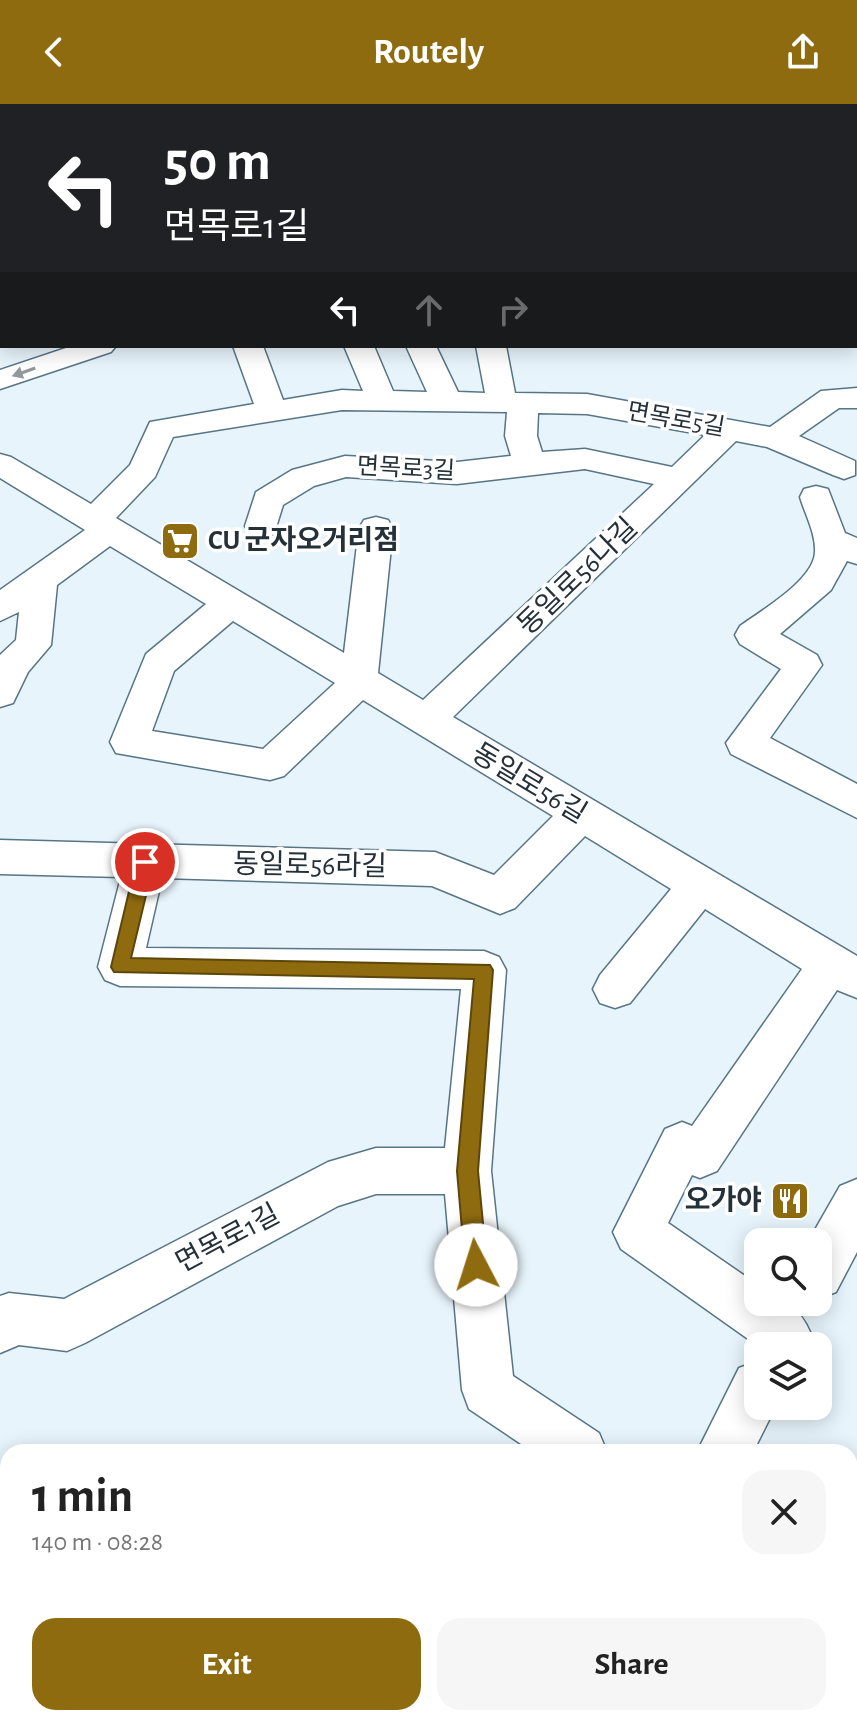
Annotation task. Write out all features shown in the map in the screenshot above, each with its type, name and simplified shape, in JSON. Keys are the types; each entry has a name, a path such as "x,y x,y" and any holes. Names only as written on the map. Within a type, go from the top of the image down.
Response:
{"street":[{"path":"0,380 95,348"},
{"path":"249,348 272,411"},
{"path":"360,348 382,400"},
{"path":"422,348 447,401"},
{"path":"492,348 513,402 530,464"},
{"path":"775,438 832,398 857,398"},
{"name":"면목로5길","path":"101,526 144,470 161,429 342,400 587,404 775,438 852,460"},
{"name":"동일로56나길","path":"425,721 729,430"},
{"name":"면목로3길","path":"262,526 268,500 303,478 345,466 457,473 585,459 679,479"},
{"name":"동일로56길","path":"0,464 844,971 700,1155 682,1145 638,1232 789,1327"},
{"path":"816,497 844,546 834,549 823,580 753,635 804,665 745,743 857,802"},
{"path":"0,608 40,579 101,526"},
{"path":"230,604 159,664 129,742 270,765 359,682 376,528"},
{"path":"0,693 13,664 33,645 40,579"},
{"name":"동일로56라길","path":"0,857 435,869 500,896 581,814"},
{"path":"145,862 120,967 484,970 467,1171 488,1390 568,1444"},
{"path":"615,989 700,884"},
{"name":"면목로1길","path":"0,1327 9,1318 67,1325 328,1186 376,1171 467,1171"},
{"path":"832,1249 857,1203"},
{"path":"728,1444 744,1414"}],"place":[{"name":"CU 군자오거리점","path":"180,541"},
{"name":"오가야","path":"790,1201"}],"route":[{"path":"145,862 120,967 484,970 467,1171 476,1265"}]}
